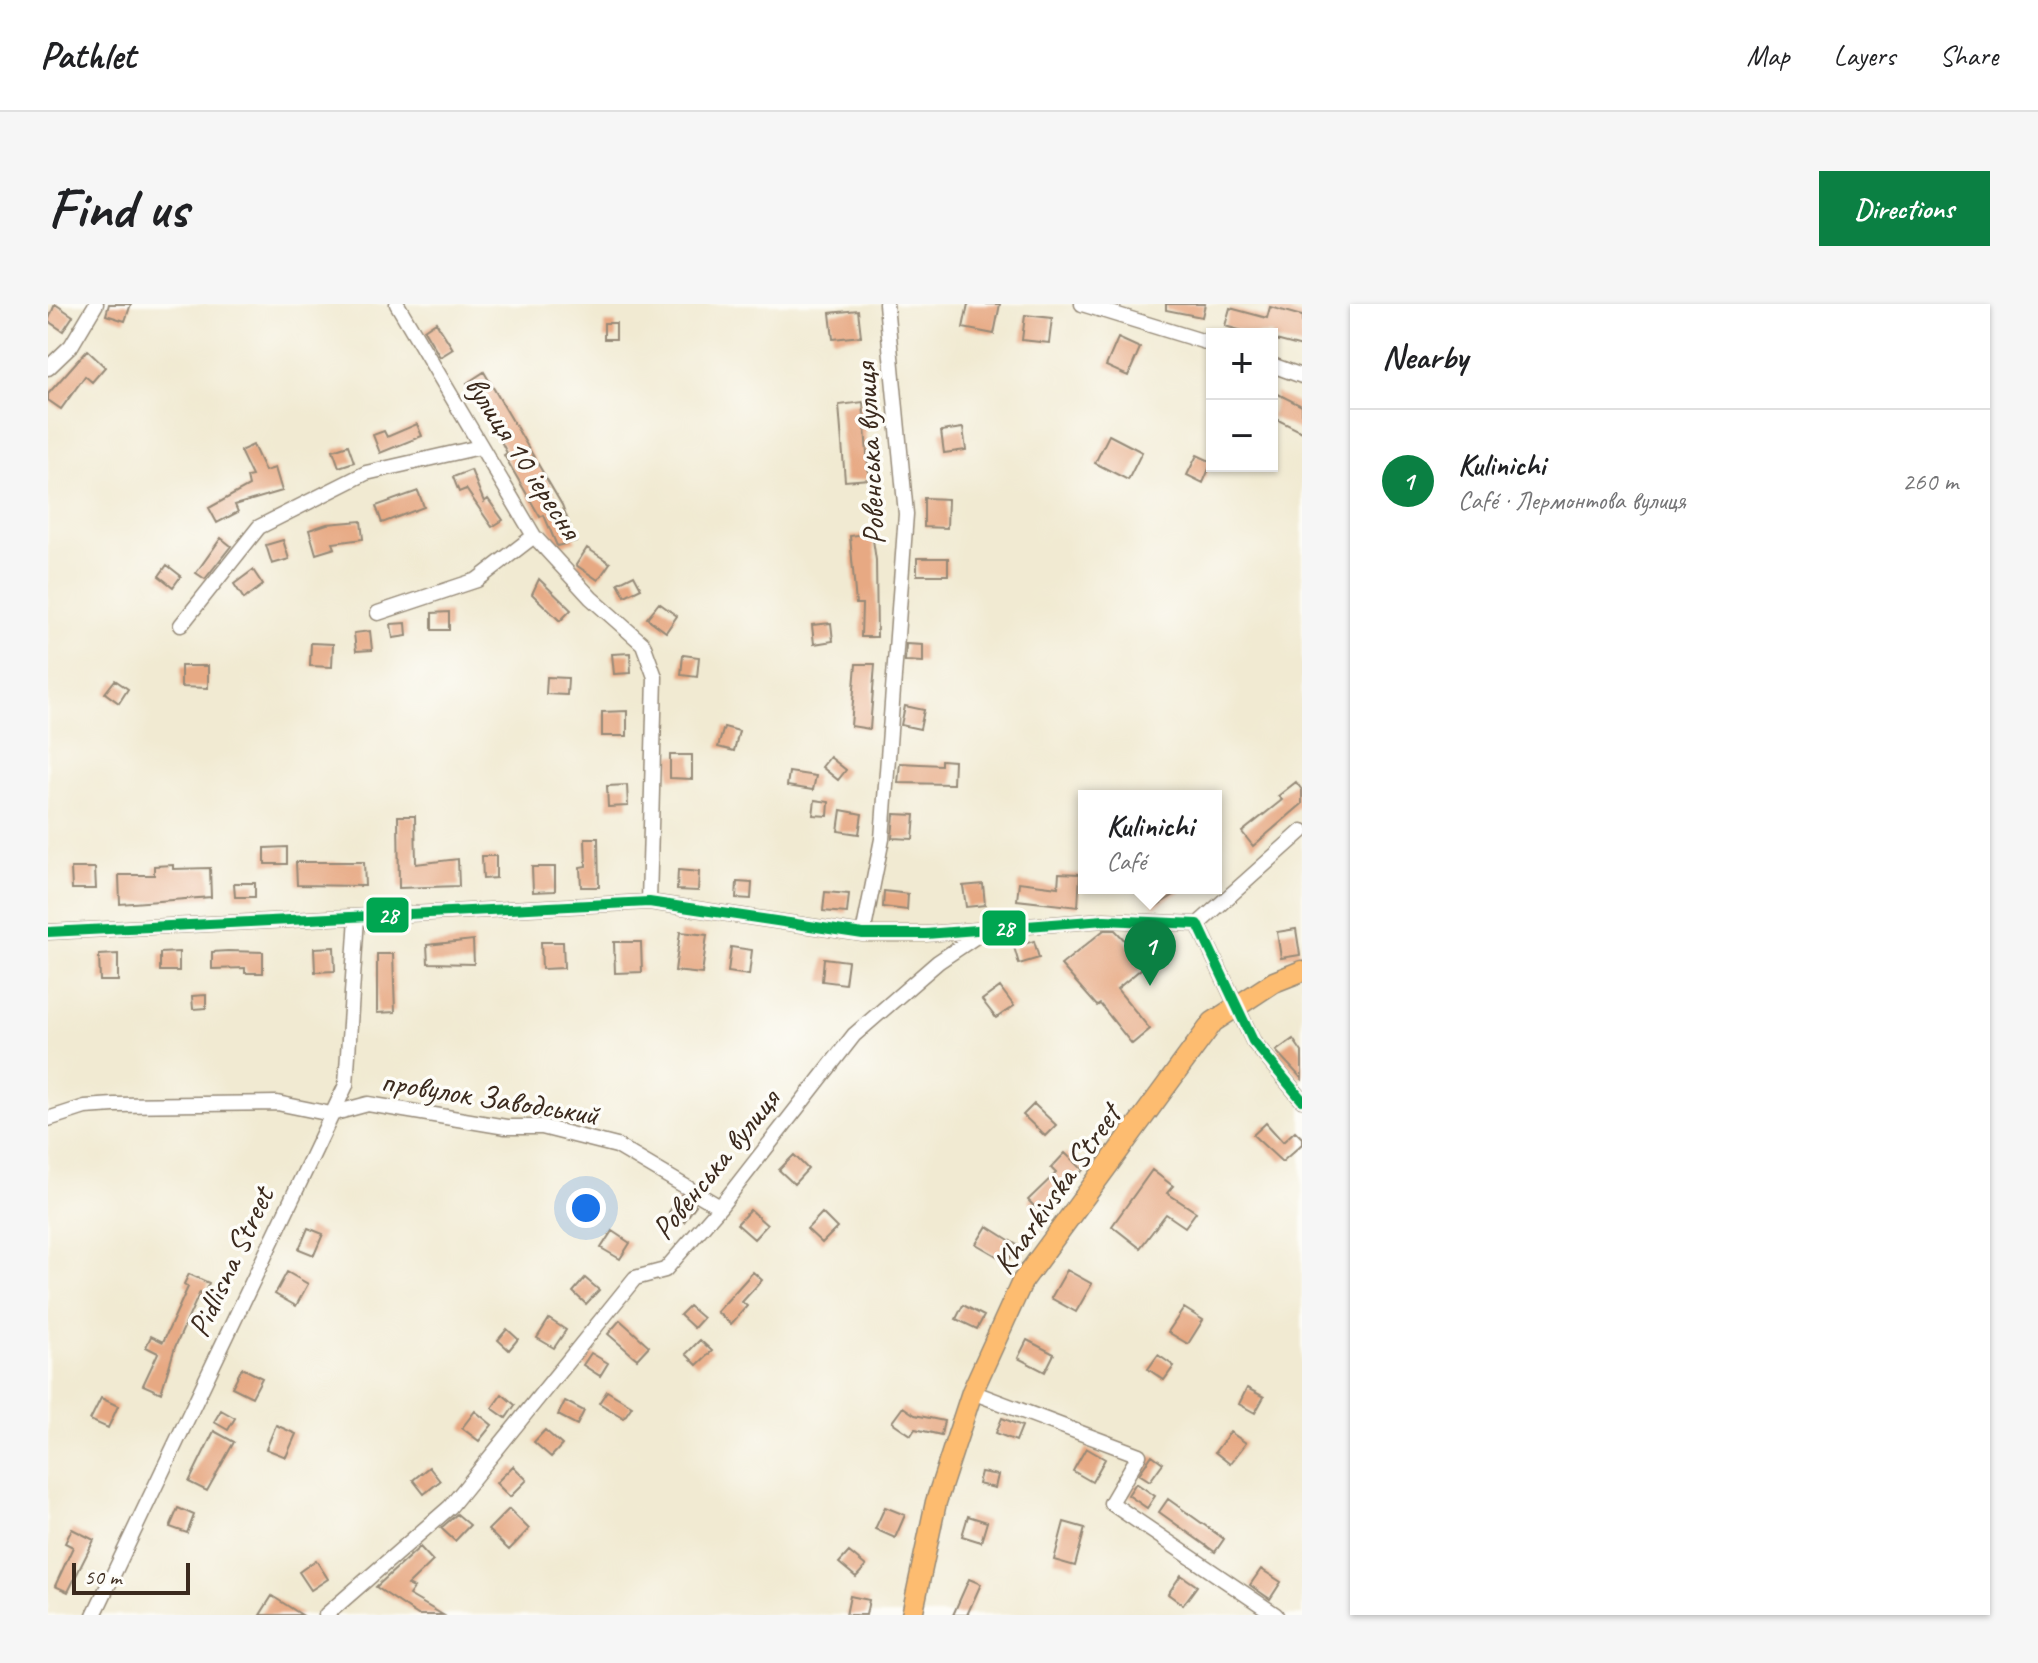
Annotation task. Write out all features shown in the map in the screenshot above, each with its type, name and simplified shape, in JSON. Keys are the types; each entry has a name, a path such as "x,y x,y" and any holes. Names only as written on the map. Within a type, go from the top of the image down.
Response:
{"main road":[{"name":"Kharkivska Street","path":"914,1614 936,1502 972,1392 1022,1282 1213,1022 1235,1004 1274,982 1302,971"}],"street":[{"path":"48,368 71,346 96,304"},
{"name":"вулиця 10 іересня","path":"397,304 534,536 591,598 643,644 651,658 655,677 649,902"},
{"name":"Ровенська вулиця","path":"863,934 882,839 906,514 886,304"},
{"path":"1082,304 1206,342"},
{"path":"1278,367 1302,376"},
{"path":"181,625 259,527 366,473 480,447"},
{"path":"378,613 477,580 534,536"},
{"path":"48,932 649,902 863,934 926,934 990,926 1104,920 1198,924 1302,831"},
{"name":"Pidlisna Street","path":"94,1615 346,1085 357,917"},
{"path":"1198,924 1253,1041 1302,1100"},
{"name":"Ровенська вулиця","path":"326,1615 450,1507 635,1278 665,1270 720,1207 854,1035 938,962 990,926"},
{"name":"провулок Заводський","path":"48,1119 85,1107 114,1105 277,1103 331,1114 368,1104 506,1127 542,1127 617,1146 720,1207"},
{"path":"972,1392 1139,1455 1111,1503 1276,1615"}],"building":[{"path":"55,304 73,316 63,331 48,321"},
{"path":"109,304 131,304 125,321 106,315"},
{"path":"968,304 1000,304 994,334 963,328"},
{"path":"1166,304 1205,304 1202,317 1166,310"},
{"path":"1270,307 1302,316 1302,347 1278,341 1278,328 1225,326 1230,308 1267,318"},
{"path":"858,310 861,336 833,339 830,313"},
{"path":"1025,315 1052,318 1049,343 1022,340"},
{"path":"436,322 453,349 440,357 424,330"},
{"path":"604,323 616,323 616,339 604,339"},
{"path":"1118,338 1140,348 1128,376 1106,366"},
{"path":"87,350 105,367 92,382 85,376 61,409 48,400 48,394"},
{"path":"484,372 562,505 576,541 557,546 544,515 540,517 504,455 507,453 467,383"},
{"path":"1278,394 1302,406 1302,432 1278,420"},
{"path":"863,402 869,479 845,481 839,405"},
{"path":"417,424 422,436 380,453 373,435 384,431 387,437"},
{"path":"963,428 966,450 944,453 941,431"},
{"path":"1109,435 1142,452 1128,480 1095,463"},
{"path":"253,445 265,471 275,468 282,491 235,505 238,512 217,523 209,508 249,486 247,477 252,476 240,451"},
{"path":"348,445 354,462 339,467 333,450"},
{"path":"1197,455 1206,459 1208,472 1203,483 1187,475"},
{"path":"471,470 484,502 488,499 503,520 492,527 466,489 459,492 453,477"},
{"path":"418,491 424,507 382,523 376,506"},
{"path":"924,498 948,499 947,528 924,527"},
{"path":"361,521 363,539 333,543 335,548 316,554 309,530 327,524"},
{"path":"872,533 876,560 877,637 861,637 862,604 856,604 850,536"},
{"path":"221,538 231,546 205,579 196,573"},
{"path":"283,540 289,559 272,564 266,545"},
{"path":"587,548 610,563 598,580 576,565"},
{"path":"917,558 948,558 948,575 917,575"},
{"path":"167,565 181,576 173,587 159,576"},
{"path":"253,570 263,585 244,599 234,584"},
{"path":"634,575 641,588 625,596 618,583"},
{"path":"539,579 571,610 560,621 532,594"},
{"path":"659,603 677,616 666,632 647,618"},
{"path":"449,612 449,630 432,630 432,613"},
{"path":"406,623 407,636 393,638 391,624"},
{"path":"831,623 833,641 814,644 812,625"},
{"path":"370,631 372,650 356,651 354,633"},
{"path":"311,643 333,644 332,667 310,666"},
{"path":"906,644 923,645 923,662 905,661"},
{"path":"630,653 631,673 614,674 612,654"},
{"path":"683,655 699,657 697,677 681,675"},
{"path":"856,664 875,664 870,729 851,726"},
{"path":"181,666 208,666 208,688 181,687"},
{"path":"547,677 568,678 567,695 546,694"},
{"path":"115,680 128,689 119,703 105,693"},
{"path":"905,706 924,710 920,729 901,725"},
{"path":"627,711 627,736 602,736 602,712"},
{"path":"724,727 739,731 734,751 718,747"},
{"path":"670,755 692,755 692,779 670,778"},
{"path":"830,757 846,770 838,780 822,767"},
{"path":"941,760 954,761 953,784 898,783 900,763 941,765"},
{"path":"789,772 816,776 813,790 787,786"},
{"path":"1296,782 1302,790 1302,804 1253,846 1242,832 1282,800 1278,796"},
{"path":"627,785 628,806 608,807 607,786"},
{"path":"815,800 829,802 828,816 813,815"},
{"path":"841,810 862,814 859,834 838,831"},
{"path":"894,814 915,815 913,839 892,838"},
{"path":"398,816 415,816 416,864 458,859 459,886 399,888"},
{"path":"585,838 598,838 599,887 581,887 580,867 586,866"},
{"path":"287,847 287,864 265,864 265,848"},
{"path":"482,856 496,856 496,878 483,879"},
{"path":"296,862 364,862 365,886 297,885"},
{"path":"173,865 173,869 210,868 211,897 120,904 119,875 154,875 154,866"},
{"path":"532,867 555,867 555,891 533,892"},
{"path":"71,868 95,868 96,889 72,889"},
{"path":"678,870 699,872 698,891 677,890"},
{"path":"1059,873 1078,874 1078,907 1017,900 1019,882 1058,887"},
{"path":"737,882 752,883 751,899 736,898"},
{"path":"234,883 255,883 255,897 235,897"},
{"path":"983,884 985,905 966,907 963,886"},
{"path":"884,891 908,894 907,910 883,907"},
{"path":"825,892 849,894 847,913 823,911"},
{"path":"1146,894 1176,894 1155,907"},
{"path":"1296,929 1300,955 1281,958 1277,932"},
{"path":"1104,930 1115,930 1147,964 1117,989 1150,1029 1132,1044 1100,1004 1097,1006 1061,965"},
{"path":"680,932 707,935 702,974 675,971"},
{"path":"473,940 474,964 428,963 427,945"},
{"path":"1034,941 1039,958 1019,964 1014,947"},
{"path":"541,942 563,942 564,968 542,969"},
{"path":"614,942 641,942 642,972 615,973"},
{"path":"334,947 335,971 315,972 314,948"},
{"path":"731,947 752,950 749,975 728,972"},
{"path":"179,952 179,971 160,971 160,953"},
{"path":"212,952 263,952 263,973 245,973 245,968 212,969"},
{"path":"118,954 118,981 100,981 99,955"},
{"path":"377,954 393,954 395,1012 377,1013"},
{"path":"824,958 848,961 845,984 822,981"},
{"path":"1000,987 1014,1006 996,1018 982,1000"},
{"path":"206,995 206,1008 193,1009 192,996"},
{"path":"1293,1039 1302,1052 1302,1079 1276,1051"},
{"path":"1034,1104 1056,1125 1045,1136 1023,1115"},
{"path":"1266,1123 1283,1142 1295,1131 1302,1138 1302,1144 1282,1162 1253,1135"},
{"path":"1065,1153 1083,1170 1042,1214 1028,1200 1056,1173 1051,1168"},
{"path":"794,1155 808,1169 794,1184 779,1170"},
{"path":"1152,1170 1173,1186 1167,1193 1196,1212 1185,1227 1166,1214 1140,1248 1112,1226"},
{"path":"681,1195 696,1205 684,1222 669,1212"},
{"path":"750,1210 767,1225 754,1239 737,1224"},
{"path":"822,1213 837,1228 822,1243 807,1229"},
{"path":"987,1226 1017,1245 1007,1262 976,1244"},
{"path":"308,1228 323,1234 314,1255 299,1249"},
{"path":"612,1231 630,1243 620,1259 601,1248"},
{"path":"1067,1270 1092,1284 1076,1312 1051,1298"},
{"path":"287,1272 308,1284 296,1306 275,1294"},
{"path":"753,1272 762,1280 742,1302 747,1306 731,1324 717,1312"},
{"path":"189,1274 209,1283 204,1294 200,1292 175,1347 161,1393 143,1385 158,1353 146,1347 151,1336 163,1342 188,1287 184,1284"},
{"path":"585,1278 599,1290 586,1304 573,1292"},
{"path":"963,1305 984,1316 977,1329 956,1319"},
{"path":"689,1306 703,1318 694,1328 680,1315"},
{"path":"1184,1308 1203,1320 1188,1344 1168,1332"},
{"path":"549,1319 566,1330 554,1348 537,1338"},
{"path":"620,1320 649,1346 637,1359 608,1334"},
{"path":"507,1329 518,1339 509,1350 498,1340"},
{"path":"700,1340 712,1351 697,1365 686,1354"},
{"path":"1027,1340 1054,1354 1045,1372 1018,1358"},
{"path":"591,1353 608,1363 600,1376 583,1365"},
{"path":"1158,1355 1174,1366 1164,1380 1148,1369"},
{"path":"242,1368 262,1378 252,1397 232,1387"},
{"path":"1247,1388 1264,1397 1255,1413 1239,1404"},
{"path":"607,1391 632,1406 624,1418 599,1403"},
{"path":"502,1394 515,1405 506,1418 492,1408"},
{"path":"101,1398 118,1406 108,1428 90,1420"},
{"path":"565,1401 584,1411 577,1425 558,1415"},
{"path":"903,1407 915,1415 944,1421 941,1435 915,1429 911,1435 892,1422"},
{"path":"221,1410 235,1418 228,1430 214,1422"},
{"path":"475,1411 492,1425 479,1441 462,1428"},
{"path":"1002,1418 1022,1426 1016,1441 996,1433"},
{"path":"276,1425 296,1434 286,1457 266,1449"},
{"path":"545,1430 562,1445 551,1457 534,1442"},
{"path":"214,1431 234,1442 207,1491 189,1482"},
{"path":"1230,1432 1246,1443 1230,1464 1215,1452"},
{"path":"1086,1448 1105,1459 1092,1482 1073,1471"},
{"path":"1152,1455 1163,1463 1150,1481 1139,1474"},
{"path":"513,1466 527,1480 510,1497 496,1483"},
{"path":"429,1467 440,1481 424,1494 413,1480"},
{"path":"981,1472 998,1475 995,1488 978,1484"},
{"path":"1136,1483 1155,1496 1147,1508 1128,1495"},
{"path":"1168,1499 1224,1539 1215,1552 1159,1512"},
{"path":"885,1507 905,1515 895,1538 875,1529"},
{"path":"178,1508 194,1515 187,1533 170,1527"},
{"path":"509,1509 529,1529 509,1550 488,1530"},
{"path":"457,1514 470,1525 455,1541 441,1528"},
{"path":"968,1516 987,1522 981,1542 962,1536"},
{"path":"1064,1522 1085,1528 1075,1566 1054,1560"},
{"path":"72,1529 94,1540 68,1592 55,1586 73,1547 65,1543"},
{"path":"420,1547 433,1561 408,1585 414,1588 409,1595 443,1615 418,1615 376,1587"},
{"path":"849,1552 866,1566 856,1577 839,1563"},
{"path":"316,1560 328,1579 311,1590 299,1572"},
{"path":"1261,1569 1281,1582 1270,1599 1250,1585"},
{"path":"1181,1575 1197,1586 1183,1605 1168,1594"},
{"path":"969,1579 981,1584 967,1615 953,1615"},
{"path":"272,1596 280,1601 302,1615 260,1615"},
{"path":"850,1596 869,1600 866,1615 846,1615"}],"transit line":[{"name":"28","path":"48,932 649,902 863,934 926,934 1104,920 1198,924 1253,1041 1302,1100"}],"place":[{"name":"Kulinichi","path":"1150,986"}]}
